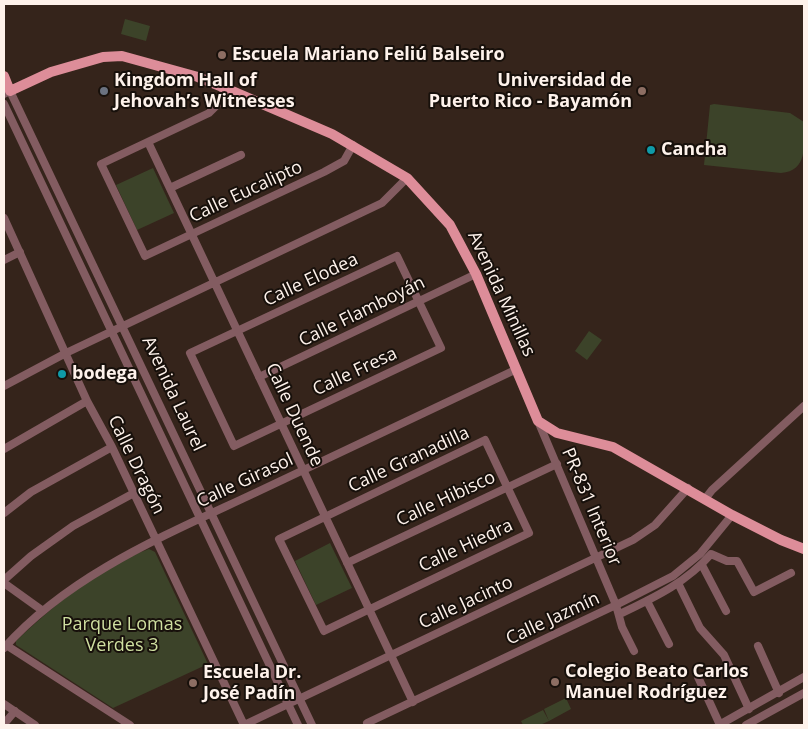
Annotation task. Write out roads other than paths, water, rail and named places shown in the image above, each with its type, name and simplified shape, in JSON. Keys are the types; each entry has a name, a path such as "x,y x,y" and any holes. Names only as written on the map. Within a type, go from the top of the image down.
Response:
{"main road":[{"name":"Avenida Minillas","path":"7,93 51,72 103,57 122,56 198,77 353,145 406,178 450,225 476,274 538,421"},
{"name":"Avenida Laurel","path":"4,76 7,93"},
{"path":"538,421 557,433 613,447 688,488 732,515 804,549"}],"street":[{"path":"148,142 209,113 218,103 226,88"},
{"name":"Avenida Laurel","path":"7,93 123,326 312,725"},
{"name":"Avenida Laurel","path":"4,104 298,725"},
{"name":"Calle Eucalipto","path":"148,142 101,164 144,256 344,161 353,145"},
{"name":"Calle Duende","path":"148,142 413,702"},
{"path":"170,188 241,155"},
{"path":"4,386 66,353 382,203 406,178"},
{"name":"Calle Dragón","path":"4,218 87,401 112,447 244,725"},
{"path":"4,260 20,252"},
{"name":"Calle Elodea","path":"282,424 234,446 190,353 397,256 419,301"},
{"name":"Calle Flamboyán","path":"259,377 476,274"},
{"name":"Calle Fresa","path":"282,424 441,348 419,301"},
{"name":"Calle Girasol","path":"5,646 42,610 97,571 211,513 517,369"},
{"path":"4,449 87,401"},
{"path":"706,499 712,490 800,414 804,406"},
{"name":"PR-831 Interior","path":"538,421 620,614 622,627 634,651"},
{"name":"Calle Granadilla","path":"326,516 485,440 507,487"},
{"path":"4,513 30,492 112,447"},
{"name":"Calle Hibisco","path":"347,563 557,464"},
{"name":"Calle Hiedra","path":"370,609 529,533 507,487"},
{"name":"Calle Jacinto","path":"244,725 633,540 655,525 688,488"},
{"path":"42,610 4,581 30,556 73,526 134,494"},
{"name":"Calle Jazmín","path":"367,723 673,576 700,554 732,515"},
{"path":"326,516 279,539 324,632 370,609"},
{"path":"620,614 678,583 702,565 712,554 727,561 737,561 754,592 791,573"},
{"path":"702,565 726,611"},
{"path":"678,583 707,639 724,655 749,709"},
{"path":"647,601 669,644"},
{"path":"5,646 130,725"},
{"path":"758,646 779,692"},
{"path":"698,677 719,725 804,677"},
{"path":"746,725 804,693"},
{"path":"4,704 35,725"},
{"path":"4,724 14,712"}],"place":[{"name":"Escuela Mariano Feliú Balseiro","path":"222,55"},
{"name":"Kingdom Hall of Jehovah’s Witnesses","path":"104,91"},
{"name":"Universidad de Puerto Rico - Bayamón","path":"642,91"},
{"name":"Cancha","path":"651,150"},
{"name":"bodega","path":"62,374"},
{"name":"Colegio Beato Carlos Manuel Rodríguez","path":"555,682"},
{"name":"Escuela Dr. José Padín","path":"193,683"}],"park label":[{"name":"Parque Lomas Verdes 3","path":"122,635"}]}
